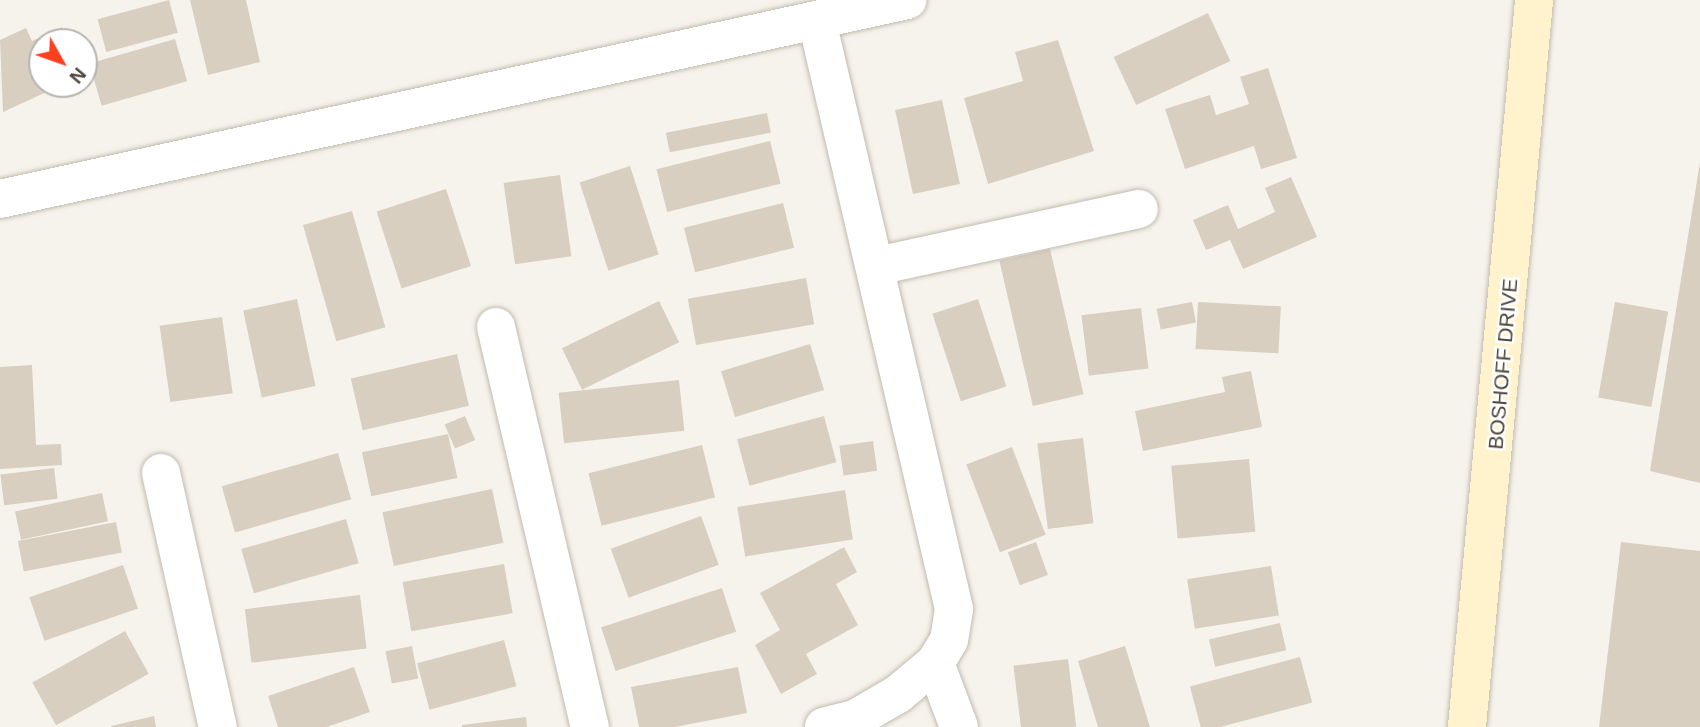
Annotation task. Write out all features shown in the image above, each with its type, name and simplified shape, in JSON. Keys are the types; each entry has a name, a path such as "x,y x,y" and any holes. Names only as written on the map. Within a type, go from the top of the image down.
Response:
{"main road":[{"name":"BOSHOFF DRIVE","path":"1467,727 1534,0"}],"street":[{"path":"0,199 907,0"},
{"path":"817,21 877,266 954,609 949,640 936,663 876,706 824,727"},
{"path":"877,266 1139,208"},
{"path":"496,327 590,727"},
{"path":"161,473 218,727"},
{"path":"936,663 959,727"}],"building":[{"path":"169,0 178,33 106,52 98,19"},
{"path":"190,0 246,0 260,62 208,75"},
{"path":"1208,13 1230,61 1136,105 1114,57"},
{"path":"26,28 28,98 34,98 3,112 0,40"},
{"path":"175,39 187,81 102,106 98,93 98,61"},
{"path":"1058,40 1094,151 988,184 964,98 1023,81 1015,52"},
{"path":"1268,68 1297,158 1261,169 1254,146 1185,169 1165,109 1210,95 1216,115 1249,104 1240,77"},
{"path":"942,100 960,184 913,194 895,110"},
{"path":"767,113 771,133 670,152 666,133"},
{"path":"770,141 781,184 667,212 656,169"},
{"path":"1700,162 1700,483 1650,471"},
{"path":"630,166 659,254 608,271 580,182"},
{"path":"560,175 571,256 515,264 504,183"},
{"path":"1291,177 1317,237 1243,269 1230,240 1206,250 1193,220 1228,205 1238,229 1275,212 1265,188"},
{"path":"446,189 471,266 402,289 377,212"},
{"path":"783,203 794,248 695,272 684,228"},
{"path":"352,211 385,327 336,341 303,225"},
{"path":"1050,249 1084,394 1033,406 999,261"},
{"path":"806,278 814,324 696,345 688,299"},
{"path":"297,299 316,386 262,397 243,310"},
{"path":"978,299 1006,386 961,401 932,314"},
{"path":"659,301 679,342 582,390 562,348"},
{"path":"1192,302 1196,323 1161,329 1157,309"},
{"path":"1198,302 1281,306 1278,353 1196,349"},
{"path":"1615,302 1668,311 1651,407 1598,398"},
{"path":"1141,308 1148,369 1089,376 1081,315"},
{"path":"222,317 233,393 170,402 160,326"},
{"path":"810,344 824,390 735,417 721,371"},
{"path":"457,354 469,406 363,430 351,379"},
{"path":"32,365 36,445 61,444 62,465 0,469 0,367"},
{"path":"1251,371 1262,427 1143,451 1135,411 1225,392 1222,377"},
{"path":"679,380 684,431 564,443 559,393"},
{"path":"465,416 475,440 455,449 445,425"},
{"path":"824,416 836,462 749,486 737,439"},
{"path":"448,434 457,478 371,496 362,452"},
{"path":"1083,438 1093,523 1048,529 1037,444"},
{"path":"873,441 877,471 844,475 839,446"},
{"path":"702,445 715,497 602,526 588,473"},
{"path":"1012,447 1046,535 1000,552 966,465"},
{"path":"338,453 351,499 235,532 222,486"},
{"path":"1249,459 1255,532 1178,539 1171,466"},
{"path":"54,468 58,499 4,505 0,475"},
{"path":"492,489 503,543 394,566 382,512"},
{"path":"845,490 853,539 745,556 737,507"},
{"path":"102,493 108,521 21,540 15,512"},
{"path":"701,516 719,565 629,598 611,549"},
{"path":"346,519 359,563 254,593 241,549"},
{"path":"116,522 122,552 24,572 18,541"},
{"path":"1036,542 1048,575 1020,585 1008,552"},
{"path":"1621,542 1700,551 1700,727 1599,727"},
{"path":"844,547 857,572 836,584 858,625 806,654 817,674 781,694 755,645 780,630 760,593"},
{"path":"504,564 513,613 411,631 403,582"},
{"path":"123,565 138,608 44,641 29,597"},
{"path":"1271,566 1279,615 1195,629 1187,579"},
{"path":"722,588 736,632 615,671 601,627"},
{"path":"360,595 367,649 251,663 245,609"},
{"path":"1280,623 1286,650 1215,667 1209,639"},
{"path":"125,631 149,674 56,725 32,682"},
{"path":"504,640 516,686 429,710 417,663"},
{"path":"412,646 418,678 392,684 385,651"},
{"path":"1125,646 1150,727 1098,727 1078,661"},
{"path":"1300,657 1312,702 1220,727 1201,727 1190,687"},
{"path":"1068,659 1076,726 1021,727 1013,666"},
{"path":"354,667 370,712 327,727 278,727 268,696"},
{"path":"738,667 747,713 675,727 639,727 631,687"},
{"path":"154,716 156,727 111,727 111,726"},
{"path":"526,717 527,727 462,727 462,725"}]}
